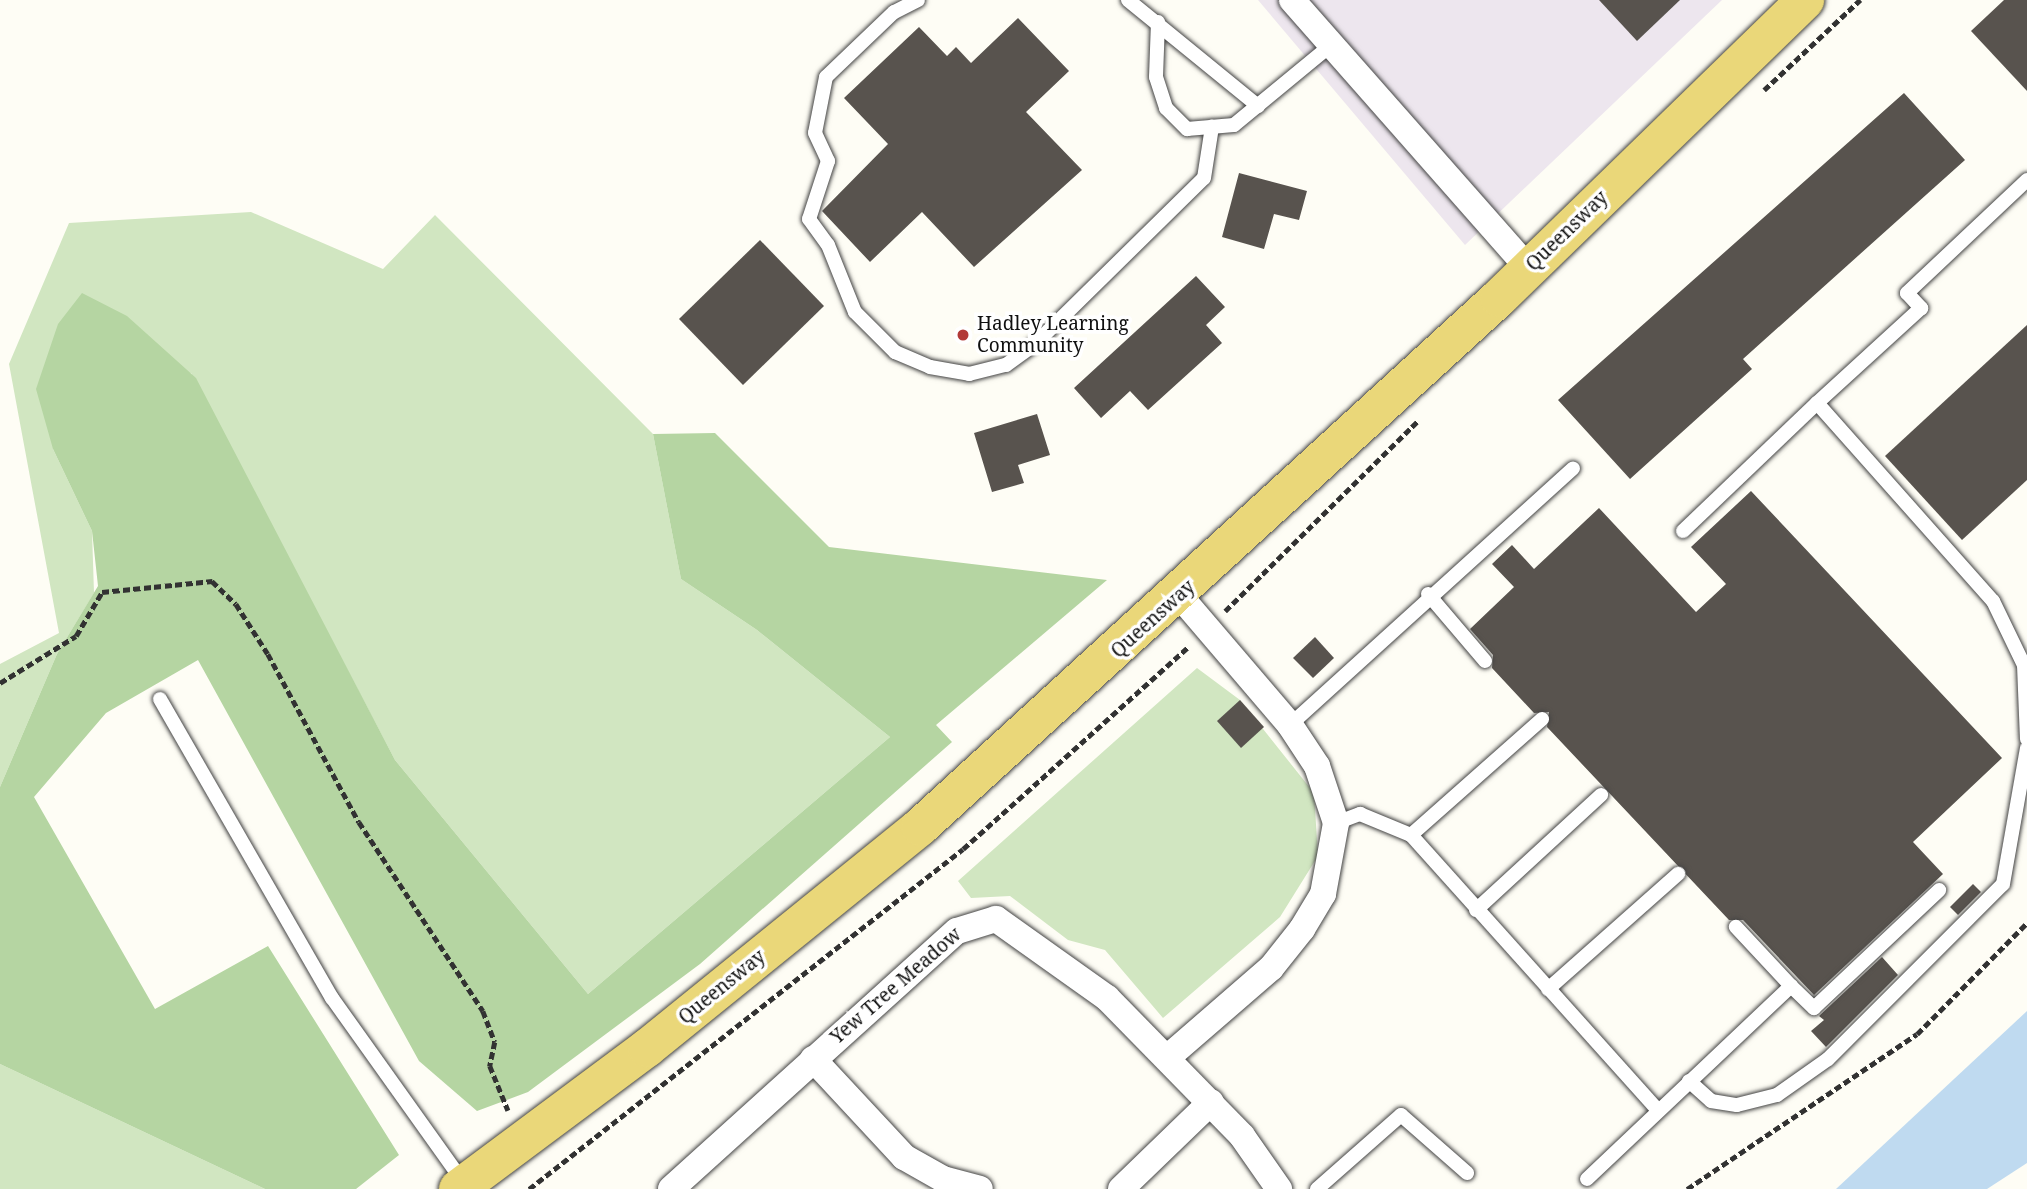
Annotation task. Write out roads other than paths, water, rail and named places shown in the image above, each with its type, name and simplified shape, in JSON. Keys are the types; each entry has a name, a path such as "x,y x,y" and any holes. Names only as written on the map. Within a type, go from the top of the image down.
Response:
{"main road":[{"name":"Queensway","path":"461,1187 920,827 1180,595 1529,269 1805,0"}],"street":[{"path":"1292,0 1529,269"},
{"path":"1167,1058 1271,968 1301,929 1323,894 1336,823 1317,766 1290,724 1180,595"},
{"name":"Yew Tree Meadow","path":"671,1189 957,931 996,919 1090,983 1211,1102 1263,1159 1279,1189"},
{"path":"813,1059 904,1157 943,1179 980,1189"},
{"path":"1121,1189 1211,1102"}],"lane":[{"path":"918,0 894,12 825,77 815,133 828,161 808,219 828,245 855,312 895,352 930,367 969,374 1006,365 1036,343 1204,178 1212,127"},
{"path":"1128,0 1258,106"},
{"path":"1158,22 1156,77 1166,108 1186,129 1234,125 1331,45"},
{"path":"1683,531 1817,402 1921,308 1907,293 2027,180"},
{"path":"1817,402 1993,601 2024,665 2027,739"},
{"path":"1290,724 1428,594 1445,587 1573,468"},
{"path":"1428,594 1485,662"},
{"path":"160,699 339,1009 461,1187"},
{"path":"1411,835 1542,719"},
{"path":"1689,1081 1711,1101 1737,1105 1777,1095 1828,1059 2003,884 2027,748"},
{"path":"1476,910 1601,795"},
{"path":"1336,823 1360,814 1411,835 1658,1110"},
{"path":"1548,989 1678,874"},
{"path":"1736,927 1814,1009 1939,890"},
{"path":"1587,1179 1791,986"},
{"path":"1317,1189 1401,1115 1467,1173"}],"water":[{"path":"2027,1011 2027,1163 1987,1189 1836,1189"}],"place":[{"name":"Hadley Learning Community","path":"963,335"}]}
